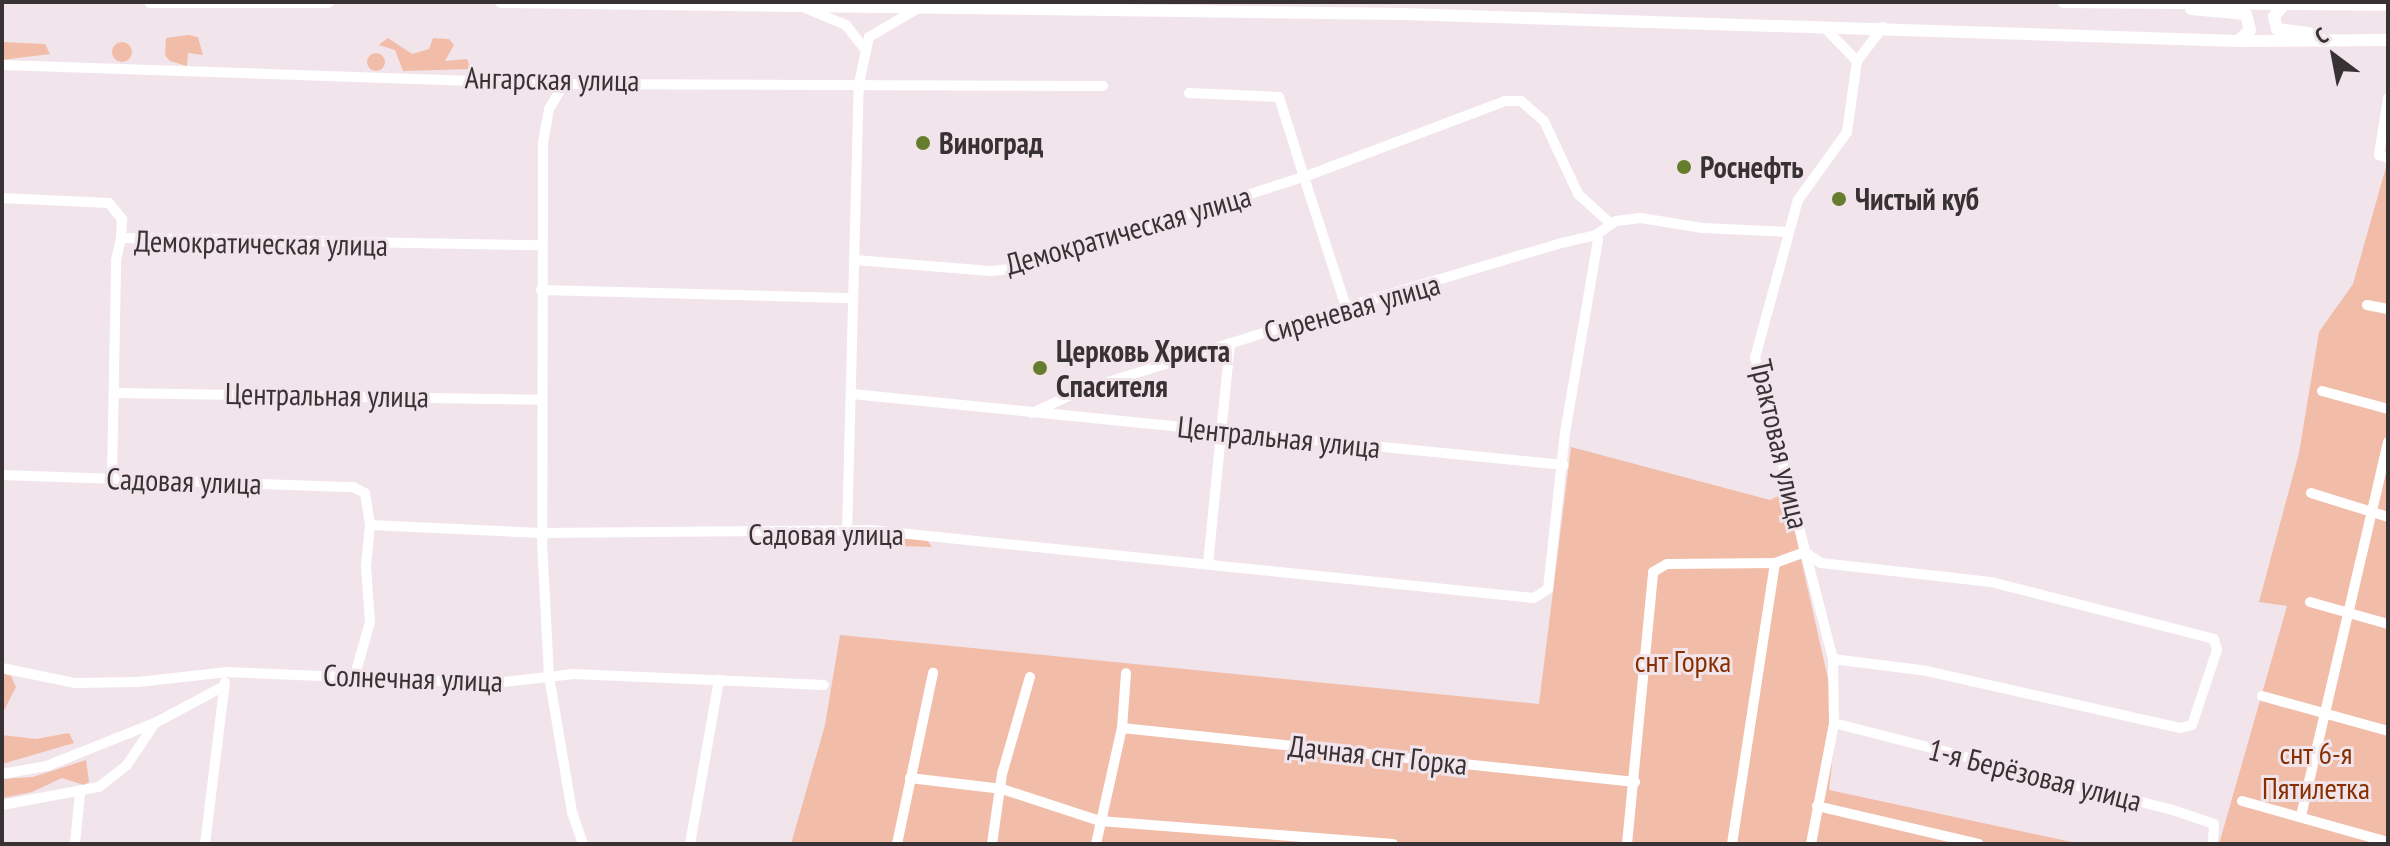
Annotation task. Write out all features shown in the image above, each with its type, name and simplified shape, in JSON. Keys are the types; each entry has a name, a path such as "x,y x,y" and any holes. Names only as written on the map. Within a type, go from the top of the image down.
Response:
{"main road":[{"path":"150,2 328,2"},
{"path":"501,2 1404,14 1825,28 1883,27 2238,41 2388,39"},
{"path":"2063,2 2388,5"},
{"path":"2158,3 2246,14 2250,30 2238,41"},
{"path":"2284,4 2274,17 2277,29 2388,39"}],"street":[{"path":"805,8 846,25 864,48"},
{"path":"847,533 859,83 864,48 878,29 917,9"},
{"path":"1825,28 1857,61 1883,27"},
{"name":"Трактовая улица","path":"1811,844 1834,723 1833,659 1755,358 1798,200 1847,132 1857,61"},
{"name":"Ангарская улица","path":"2,65 564,84 1103,86"},
{"path":"564,84 545,121 541,533 549,676 572,812 583,844"},
{"path":"1189,93 1279,97 1346,307"},
{"path":"2388,98 2379,155 2388,158"},
{"name":"Демократическая улица","path":"855,260 991,271 1018,268 1304,177 1517,100 1539,113 1574,189 1610,223"},
{"path":"2,198 104,202 122,219 121,238"},
{"path":"1596,235 1610,223 1641,218 1702,228 1789,232"},
{"name":"Сиреневая улица","path":"1032,413 1082,390 1230,343 1596,235"},
{"name":"Садовая улица","path":"2,475 353,487 365,493 370,525 541,533 847,533 870,530 1537,598 1548,589 1573,380 1599,252 1596,235"},
{"name":"Демократическая улица","path":"112,477 116,260 121,238 542,245"},
{"path":"541,290 853,298"},
{"path":"2367,305 2388,309"},
{"path":"1208,564 1225,432 1230,343"},
{"path":"2322,391 2388,409"},
{"name":"Центральная улица","path":"114,393 540,400"},
{"name":"Центральная улица","path":"852,394 1563,465"},
{"path":"2301,816 2321,713 2388,442"},
{"path":"2311,493 2388,517"},
{"path":"355,675 370,622 366,580 370,525"},
{"path":"1627,844 1653,572 1667,564 1775,563 1805,552 1821,563 1991,582 2214,639 2217,650 2192,725 2180,728 1928,671 1833,659"},
{"path":"1732,844 1775,563"},
{"path":"2310,602 2388,624"},
{"name":"Солнечная улица","path":"2,668 75,683 138,682 227,672 495,683 549,676 824,685"},
{"path":"205,844 227,672"},
{"path":"897,844 933,673"},
{"path":"1096,844 1122,728 1126,673"},
{"path":"992,844 1002,789 1030,677"},
{"path":"690,844 719,680"},
{"path":"2,774 47,766 157,722 224,686"},
{"path":"2262,696 2388,731"},
{"path":"2,805 80,793 118,775 157,722"},
{"name":"1-я Берёзовая улица","path":"1834,723 2170,809 2214,824 2213,844"},
{"name":"Дачная снт Горка","path":"1122,728 1635,782"},
{"path":"910,778 1002,789 1100,821 1393,844"},
{"path":"75,844 80,793"},
{"path":"2242,801 2388,842"},
{"path":"1817,806 1979,844"}],"green space":[{"path":"198,37 203,55 188,53 187,66 170,61 165,55 166,38"},
{"path":"388,38 412,54 429,49 433,38 449,39 454,45 445,61 467,59 471,69 403,71 395,50 379,45"},
{"path":"2,42 45,44 50,54 2,60"},
{"path":"122,42 129,45 132,52 129,59 122,62 115,59 112,52 115,45"},
{"path":"372,53 380,53 385,62 383,69 372,71 367,66 367,58"},
{"name":"снт 6-я Пятилетка","path":"2388,160 2388,844 2219,844 2287,606 2259,602 2299,453 2319,332 2353,284"},
{"name":"снт Горка","path":"1571,447 1770,500 1786,492 1837,719 1829,790 2081,844 791,844 825,725 840,635 1539,704"},
{"path":"860,536 886,537 891,546 854,545"},
{"path":"902,538 927,540 932,547 900,546"},
{"path":"2,673 11,676 16,687 2,714"},
{"path":"69,733 74,743 2,764 2,735 36,739"},
{"path":"86,760 89,782 84,785 62,778 32,792 2,798 2,779 33,777"}],"place":[{"name":"Виноград","path":"923,143"},
{"name":"Роснефть","path":"1684,167"},
{"name":"Чистый куб","path":"1839,199"},
{"name":"Церковь Христа Спасителя","path":"1040,368"}]}
